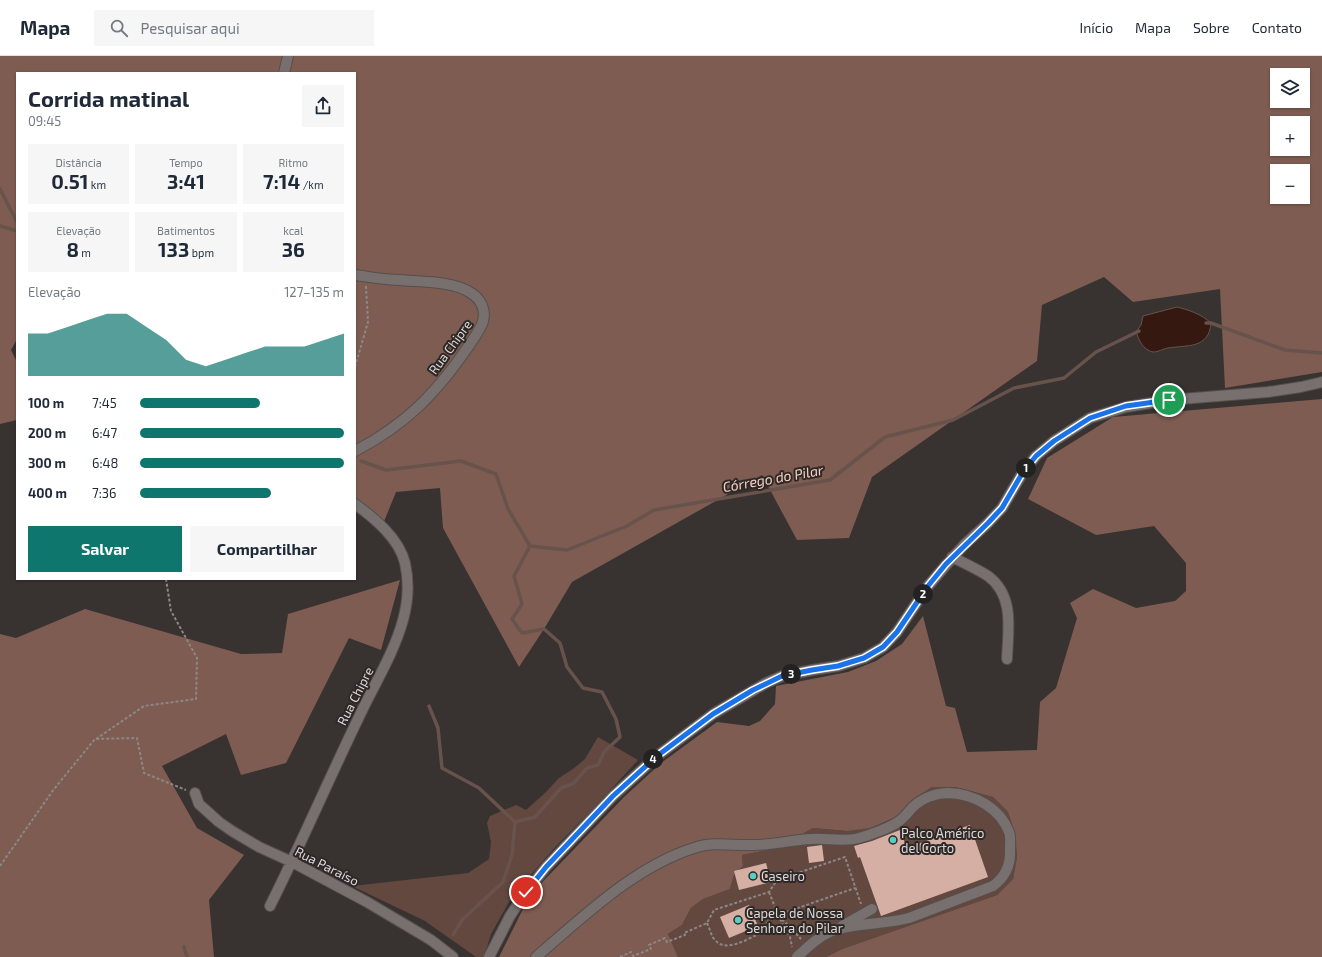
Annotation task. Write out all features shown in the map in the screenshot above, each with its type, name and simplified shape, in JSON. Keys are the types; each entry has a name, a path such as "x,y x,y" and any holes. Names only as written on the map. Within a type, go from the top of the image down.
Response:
{"street":[{"path":"284,72 288,56"},
{"name":"Rua Chipre","path":"356,275 400,280 428,281 464,289 478,298 484,312 483,323 473,339 442,381 420,405 376,440 356,450"},
{"path":"489,957 510,916 526,892 546,867 613,796 657,756 713,714 766,683 782,676 838,666 864,658 883,647 897,632 928,586 952,557 1002,508 1023,472 1036,456 1054,441 1090,418 1126,406 1169,400 1268,392 1322,382"},
{"name":"Rua Chipre","path":"270,906 292,862 359,716 389,659 398,636 406,607 405,562 398,547 388,532 356,505"},
{"path":"952,557 988,576 1002,591 1007,601 1009,617 1007,659"},
{"name":"Rua Paraíso","path":"195,793 199,804 219,822 259,847 292,862 402,922 431,940 453,957"},
{"path":"536,957 625,883 669,858 694,848 714,843 766,845 806,840 859,838 892,825 904,818 921,801 930,797 949,793 965,795 988,805 1001,818 1009,833 1011,857 1005,874 993,886 899,921 834,931"},
{"path":"795,953 808,947 818,939 868,911"}],"path":[{"path":"356,364 368,322 366,276"},
{"path":"0,866 54,789 95,739 144,706 196,698 197,658 171,611 166,580"},
{"path":"95,739 137,738 144,773 195,793"},
{"path":"620,957 631,952 633,956 651,949 649,945 665,938 667,942 685,935 684,933 707,923 714,910 769,892 777,880 845,856 855,888 868,911"},
{"path":"707,923 716,941 724,946 730,946 759,934 763,931 769,919 855,888"},
{"path":"769,892 778,915 790,937 795,953"},
{"path":"778,915 808,947"}],"shaded area":[{"path":"0,56 1322,56 1322,372 1225,388 1220,289 1133,302 1104,277 1042,305 1037,361 872,477 849,538 797,540 762,475 572,582 519,667 443,528 440,488 396,492 383,524 356,503 356,72 16,72 16,341 11,350 16,360 16,420 0,424"},
{"path":"1177,307 1195,313 1211,323 1206,337 1202,342 1189,346 1168,348 1156,352 1146,348 1140,342 1136,332 1141,325 1143,316"},
{"path":"1322,399 1322,957 826,957 842,949 997,895 1013,879 1017,857 1015,834 1008,812 993,797 955,787 932,787 912,800 900,815 870,828 847,831 813,828 778,848 742,855 743,866 734,875 730,889 703,899 691,908 682,925 668,934 678,957 499,957 530,895 624,797 661,763 717,722 749,726 760,721 775,704 776,686 848,672 876,661 902,644 923,616 946,706 955,708 967,752 1037,750 1040,702 1056,688 1077,618 1070,603 1093,589 1136,608 1175,601 1186,591 1186,563 1154,526 1096,535 1028,499 1047,458 1113,417"},
{"path":"400,580 381,650 349,638 286,763 241,775 226,734 162,766 197,828 244,855 209,900 214,957 0,957 0,634 16,638 85,609 241,654 282,653 288,614"},
{"path":"598,737 638,760 594,808 557,845 513,895 491,934 484,957 476,957 425,921 352,886 468,873 489,859 491,842 487,823 490,816 516,805 526,810 559,778 585,759"},
{"path":"932,787 955,787 993,797 1008,812 1015,834 1017,857 1013,879 997,895 842,949 826,957 678,957 668,934 682,925 691,908 703,899 730,889 734,875 743,866 742,855 778,848 813,828 847,831 900,815 912,800"}],"building":[{"path":"970,825 988,877 881,916 860,857 858,858 854,846 900,830 907,848"},
{"path":"822,845 824,861 809,863 807,847"},
{"name":"Caseiro","path":"766,863 771,882 739,890 734,871"},
{"name":"Capela de Nossa Senhora do Pilar","path":"749,905 758,926 729,938 720,917"}],"waterway":[{"path":"0,189 16,220"},
{"path":"0,226 16,231"},
{"name":"Córrego do Pilar","path":"1206,323 1211,323 1285,350 1322,353"},
{"name":"Córrego do Pilar","path":"530,546 567,550 627,526 654,510 830,480 885,437 953,420 1014,388 1064,378 1096,352 1139,331"},
{"path":"361,461 386,470 461,461 496,474 508,509 530,546 514,576 522,604 512,619 522,633 544,629 560,643 567,667 583,688 602,692 616,719 620,737 604,752 598,765 587,768 574,783 561,788 535,817 515,822"},
{"path":"429,706 438,728 442,768 479,788 515,822 512,855 503,882 462,920 453,935"},
{"path":"184,947 187,957"}],"place":[{"name":"Palco Américo del Corto","path":"893,840"},
{"name":"Caseiro","path":"753,876"},
{"name":"Capela de Nossa Senhora do Pilar","path":"738,920"}],"route":[{"path":"526,892 546,867 613,796 657,756 713,714 753,690 782,676 838,666 864,658 883,647 897,632 928,586 946,564 1002,508 1023,472 1036,456 1054,441 1090,418 1126,406 1169,400"}]}
